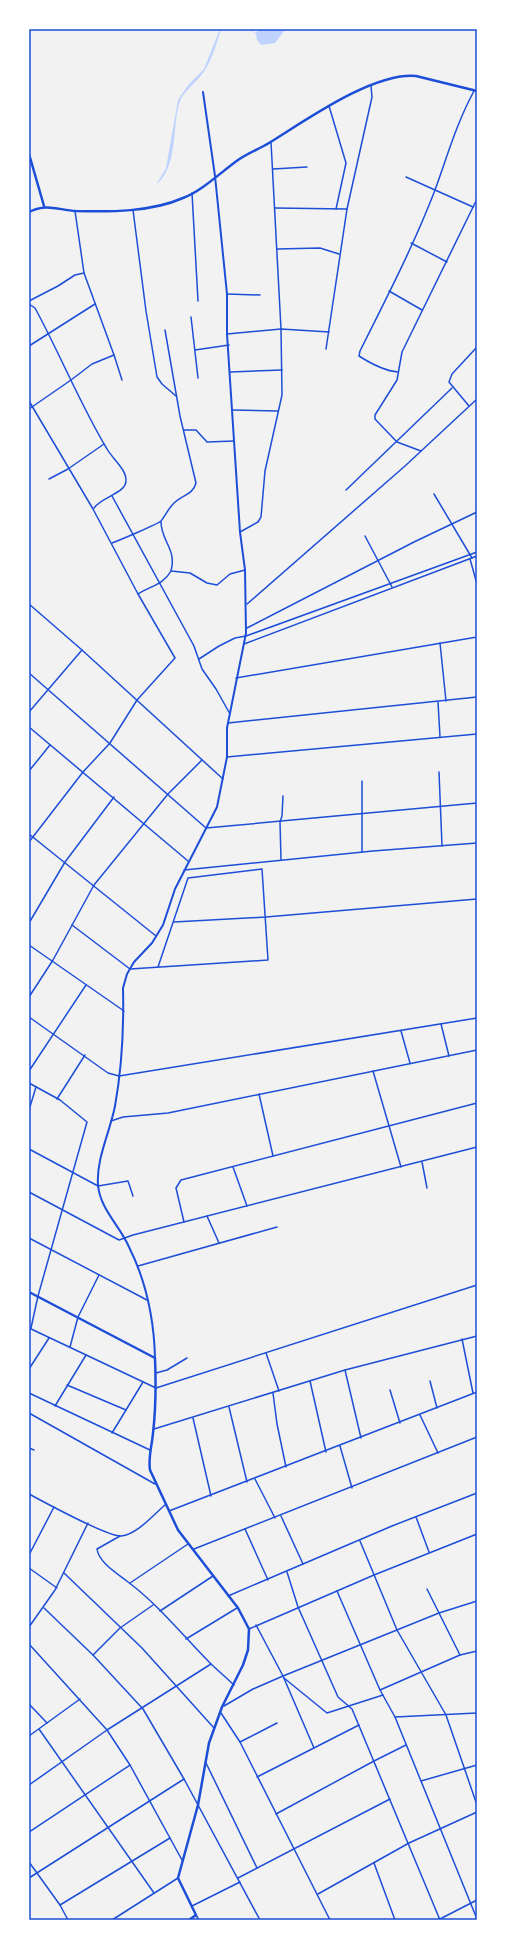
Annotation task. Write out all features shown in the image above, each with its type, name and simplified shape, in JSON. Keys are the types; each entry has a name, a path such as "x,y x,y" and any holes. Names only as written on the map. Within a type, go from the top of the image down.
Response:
{"main road":[{"path":"29,212 44,206 75,211 132,210 171,202 192,194 246,155 271,142 329,106 371,86 393,78 408,75 426,78 476,91"},
{"path":"29,154 44,206"},
{"path":"29,1292 155,1358 156,1388 154,1429 150,1450 150,1470 168,1511 188,1544 238,1608 249,1629 248,1650 214,1728 205,1762 198,1805 178,1878 196,1915 189,1920"}],"street":[{"path":"326,349 347,209 372,98 371,86"},
{"path":"398,372 391,371 359,356 435,190 464,110 476,91"},
{"path":"155,1358 153,1323 149,1300 138,1266 125,1239 104,1206 98,1186 99,1169 111,1121 119,1076 124,1010 123,988 130,969 163,925 175,889 217,807 227,756 228,723 247,628 245,570 240,532 229,345 227,334 227,294 215,176 203,92"},
{"path":"329,106 346,163 336,209"},
{"path":"240,532 258,522 261,517 265,471 282,395 281,329 271,142"},
{"path":"273,168 307,167"},
{"path":"406,177 473,207"},
{"path":"192,194 198,301"},
{"path":"421,451 397,442 375,419 375,415 397,380 402,352 477,199"},
{"path":"275,208 347,209"},
{"path":"132,210 157,377 176,397"},
{"path":"75,211 84,273 122,380"},
{"path":"412,243 447,262"},
{"path":"277,249 320,248 340,254"},
{"path":"29,301 58,286 75,275 84,273"},
{"path":"389,292 423,310"},
{"path":"227,294 260,295"},
{"path":"29,304 35,308 104,444 124,474 126,480 121,490 112,496 101,500 93,509"},
{"path":"29,346 95,304"},
{"path":"191,317 198,378"},
{"path":"227,334 281,329 329,332"},
{"path":"138,594 160,584 167,578 173,561 171,549 161,528 161,521 168,509 191,493 196,483 176,397 165,330"},
{"path":"195,350 229,345"},
{"path":"469,406 452,388 449,382 450,378 477,347"},
{"path":"29,408 92,364 114,355"},
{"path":"230,372 282,370"},
{"path":"346,490 452,388"},
{"path":"246,604 421,451 477,398"},
{"path":"29,401 93,509 138,594 175,658 137,700 110,743 82,772 32,836 29,842"},
{"path":"233,410 278,411"},
{"path":"184,430 196,430 208,442 234,441"},
{"path":"49,479 68,469 104,444"},
{"path":"434,494 470,554 477,584"},
{"path":"112,496 194,646 202,669 216,689 230,714"},
{"path":"247,628 378,560 477,512"},
{"path":"112,543 161,521"},
{"path":"365,536 392,588"},
{"path":"198,660 219,646 235,638 246,636 477,552"},
{"path":"244,644 477,556"},
{"path":"171,570 190,573 207,583 217,585 230,574 245,570"},
{"path":"29,604 82,650 223,779"},
{"path":"236,678 477,637"},
{"path":"440,643 446,701"},
{"path":"29,712 47,689 82,650"},
{"path":"29,673 206,828 477,803"},
{"path":"228,723 477,697"},
{"path":"438,702 440,737"},
{"path":"29,727 188,861"},
{"path":"227,756 477,734"},
{"path":"29,771 50,745"},
{"path":"29,997 53,960 94,885 168,794 202,760"},
{"path":"439,772 442,846"},
{"path":"362,781 362,852"},
{"path":"281,860 280,822 282,816 283,796"},
{"path":"29,923 65,862 114,798"},
{"path":"29,834 156,936"},
{"path":"184,870 362,852 477,843"},
{"path":"72,925 130,969 268,960 262,869 188,878 158,967"},
{"path":"173,922 266,917 477,899"},
{"path":"29,945 124,1010"},
{"path":"29,1072 86,985"},
{"path":"29,1017 85,1055 108,1073 119,1076 477,1018"},
{"path":"441,1024 449,1056"},
{"path":"401,1031 410,1063"},
{"path":"111,1121 123,1118 168,1113 477,1050"},
{"path":"57,1099 85,1055"},
{"path":"373,1071 401,1168"},
{"path":"29,1083 57,1099 87,1122 30,1328 156,1388 477,1285"},
{"path":"29,1110 36,1087"},
{"path":"259,1094 273,1156"},
{"path":"184,1222 176,1190 178,1183 181,1180 477,1103"},
{"path":"29,1192 114,1239 125,1239 133,1235 401,1168 477,1147"},
{"path":"29,1149 98,1186 128,1182 133,1196"},
{"path":"422,1162 427,1188"},
{"path":"233,1167 247,1206"},
{"path":"207,1216 219,1243"},
{"path":"138,1266 277,1227"},
{"path":"29,1238 149,1300"},
{"path":"70,1347 78,1317 100,1275"},
{"path":"154,1429 345,1370 477,1336"},
{"path":"29,1368 49,1338"},
{"path":"462,1339 473,1393"},
{"path":"266,1353 279,1391"},
{"path":"55,1406 86,1355"},
{"path":"156,1373 167,1370 186,1358"},
{"path":"345,1370 361,1438"},
{"path":"310,1381 326,1452"},
{"path":"430,1381 437,1408"},
{"path":"112,1433 143,1382"},
{"path":"67,1385 126,1410"},
{"path":"390,1390 400,1423"},
{"path":"168,1511 326,1452 477,1392"},
{"path":"29,1393 150,1450"},
{"path":"273,1393 276,1424 286,1467"},
{"path":"229,1407 247,1482"},
{"path":"29,1413 155,1484"},
{"path":"420,1415 438,1454"},
{"path":"193,1418 211,1496"},
{"path":"192,1550 477,1438"},
{"path":"340,1446 352,1488"},
{"path":"29,1448 34,1450"},
{"path":"255,1479 275,1518"},
{"path":"228,1596 477,1493"},
{"path":"29,1494 88,1523 120,1536"},
{"path":"166,1504 134,1531 120,1536 97,1552 107,1565 160,1611 211,1664 234,1684"},
{"path":"29,1555 54,1507"},
{"path":"281,1516 303,1564"},
{"path":"416,1517 430,1552"},
{"path":"29,1628 57,1588 88,1523"},
{"path":"245,1530 268,1580"},
{"path":"249,1629 374,1574 477,1534"},
{"path":"360,1541 397,1630 446,1715 466,1768 477,1806"},
{"path":"130,1584 188,1544"},
{"path":"29,1568 57,1588"},
{"path":"287,1572 298,1607 338,1697 352,1709 360,1725 439,1920 477,1900"},
{"path":"64,1573 142,1648 214,1728"},
{"path":"160,1611 213,1576"},
{"path":"427,1589 460,1655"},
{"path":"337,1591 380,1690 395,1717 477,1919"},
{"path":"222,1707 253,1689 283,1676 439,1613 477,1601"},
{"path":"93,1655 120,1628 153,1605"},
{"path":"44,1608 93,1655 143,1709 184,1779 260,1920"},
{"path":"186,1639 238,1608"},
{"path":"256,1625 283,1676 314,1748"},
{"path":"29,1644 107,1730 130,1765 182,1860"},
{"path":"380,1690 460,1655 477,1650"},
{"path":"29,1785 107,1730 143,1709 211,1664"},
{"path":"283,1676 327,1713 383,1695"},
{"path":"29,1736 80,1699"},
{"path":"29,1704 47,1724"},
{"path":"220,1712 240,1742 330,1920"},
{"path":"395,1717 477,1713"},
{"path":"240,1742 276,1723"},
{"path":"257,1777 360,1725"},
{"path":"39,1729 85,1796 132,1860 154,1894"},
{"path":"276,1814 406,1745"},
{"path":"205,1762 257,1868"},
{"path":"29,1832 130,1765"},
{"path":"421,1781 477,1765"},
{"path":"29,1878 38,1874 108,1827 184,1779"},
{"path":"238,1878 390,1799"},
{"path":"318,1894 409,1843 477,1812"},
{"path":"60,1905 170,1838"},
{"path":"29,1862 60,1905 68,1920"},
{"path":"374,1863 395,1920"},
{"path":"112,1920 178,1878"},
{"path":"191,1906 240,1882"},
{"path":"196,1915 199,1920"}],"water":[{"path":"220,29 212,57 207,66 181,99 177,114 171,158 163,177 156,185 166,168 178,100 189,84 204,69"},
{"path":"248,29 256,33 259,29 284,29 284,31 275,43 261,45 257,40 256,34"}]}
